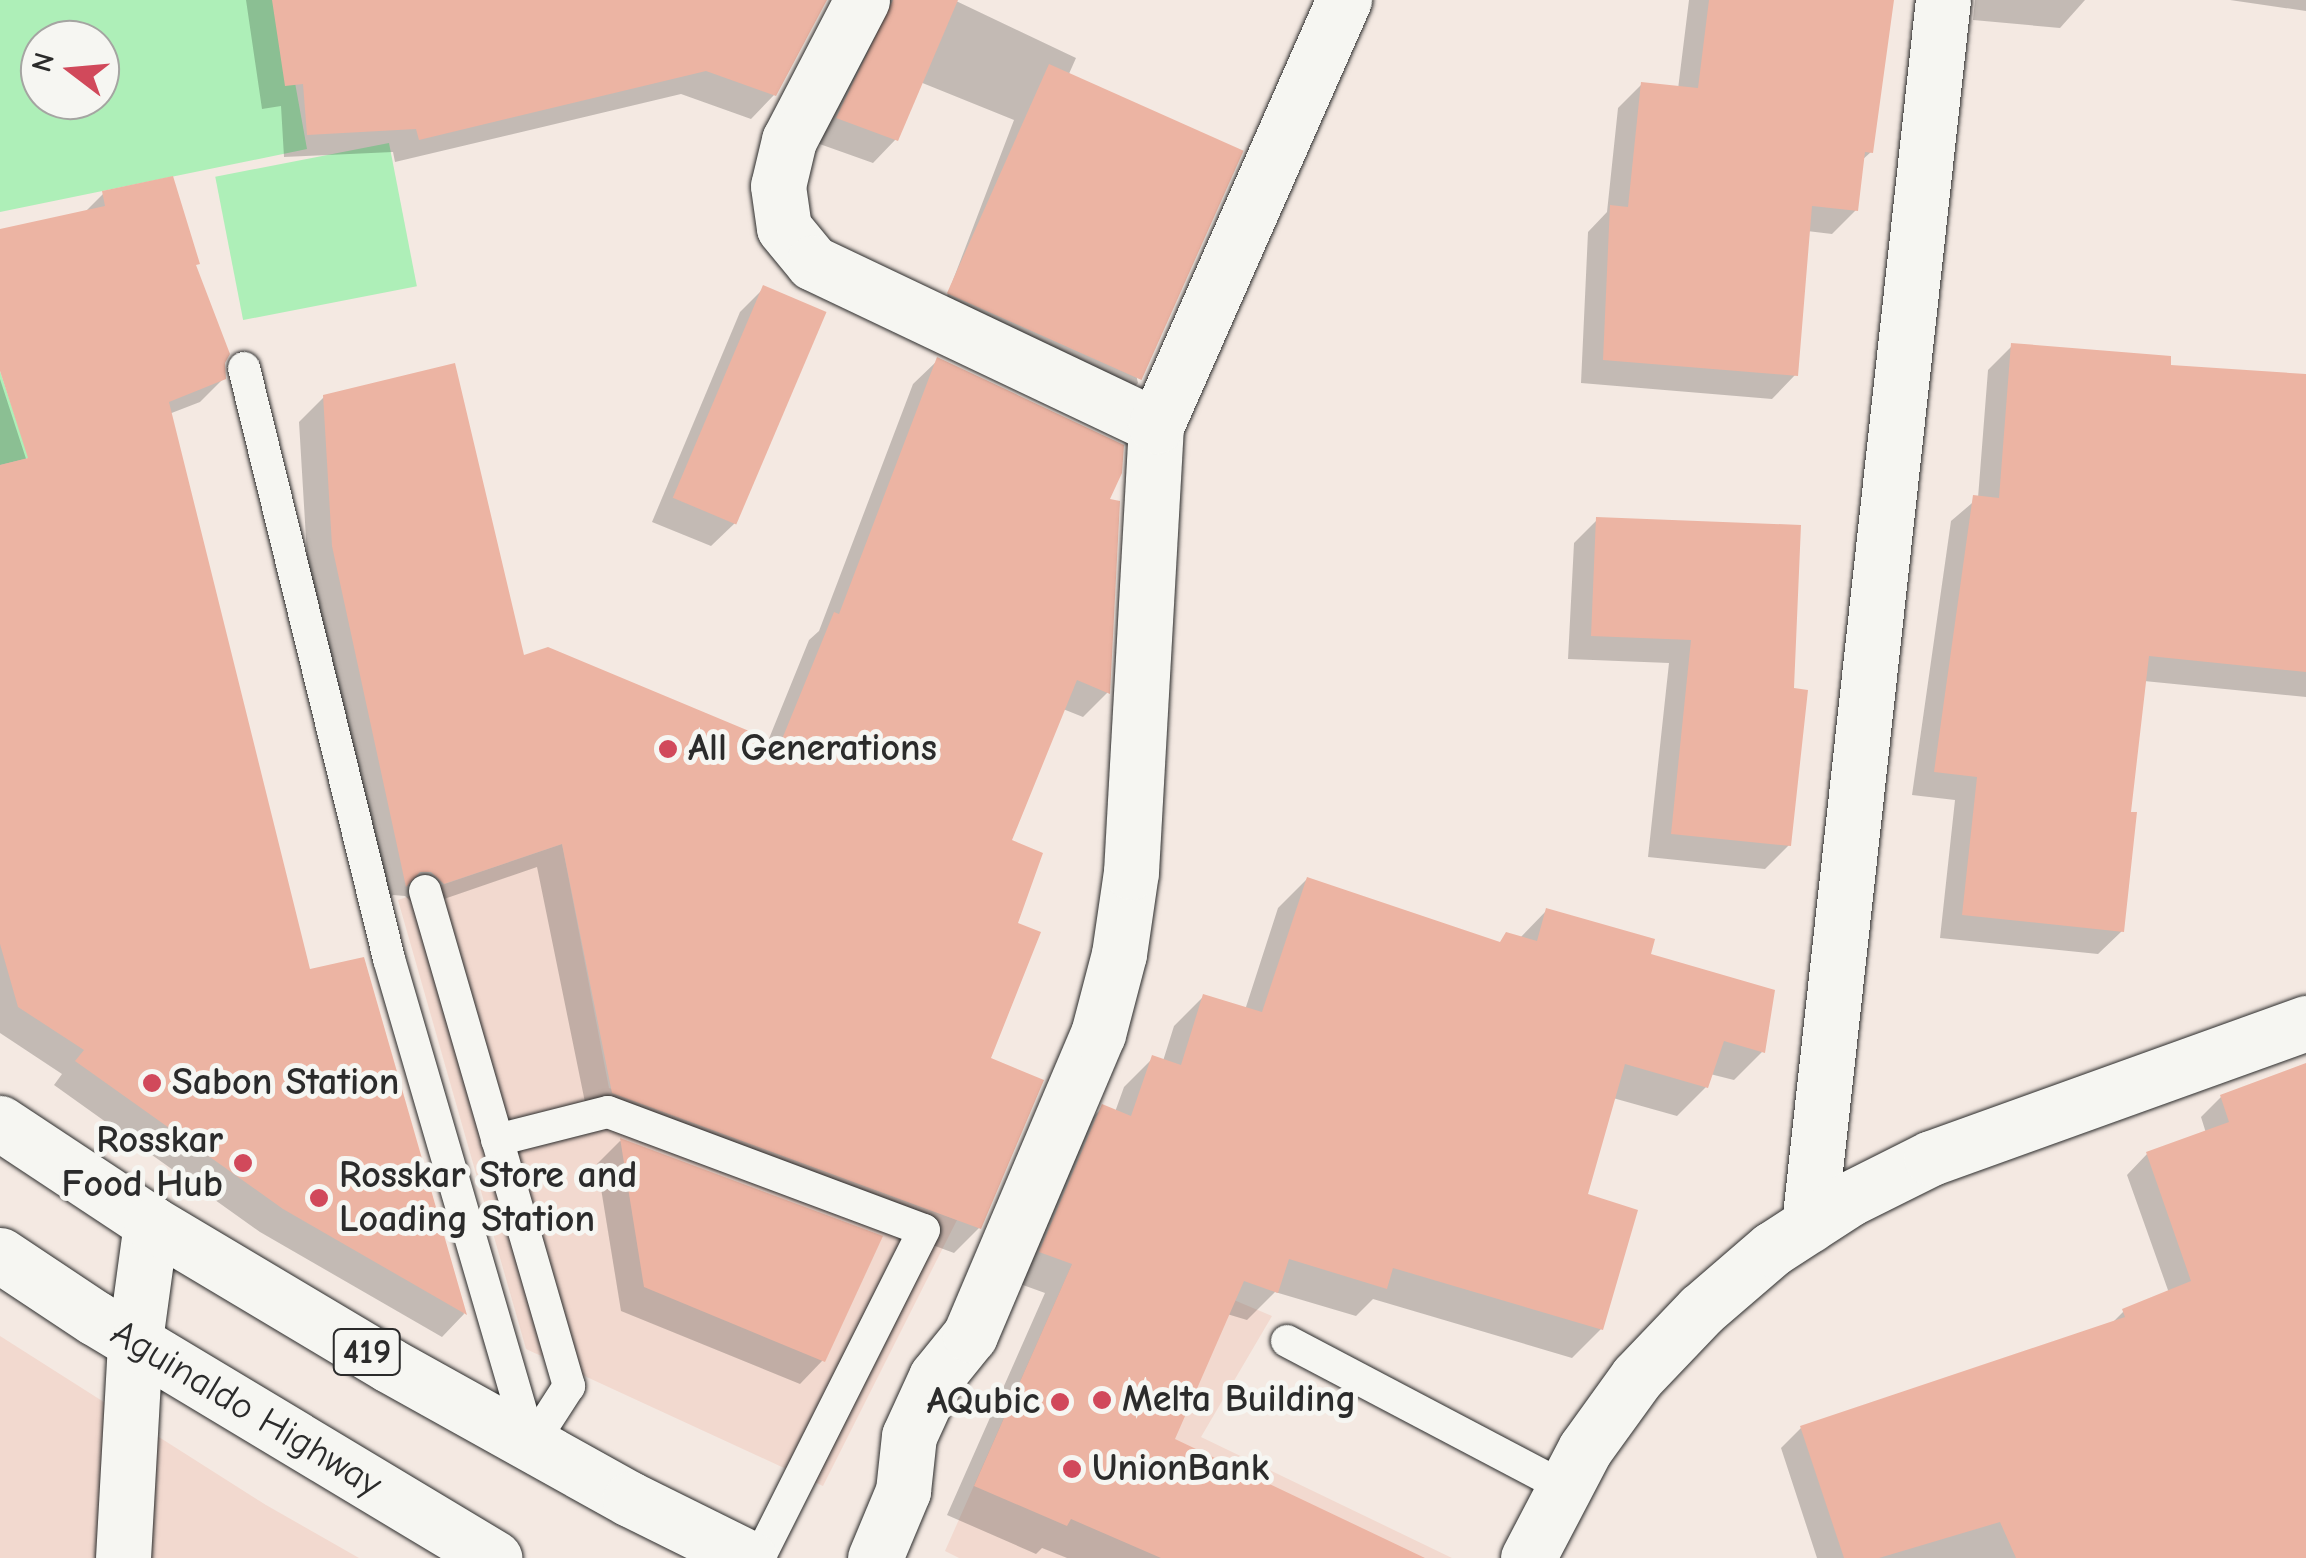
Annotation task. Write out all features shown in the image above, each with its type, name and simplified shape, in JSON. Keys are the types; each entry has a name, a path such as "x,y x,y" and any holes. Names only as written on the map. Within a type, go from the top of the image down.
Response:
{"main road":[{"path":"862,0 789,140 778,186 784,228 813,263 1156,426"},
{"path":"874,1558 904,1490 940,1450 966,1389 970,1334 1098,1034 1119,954 1131,872 1156,426 1344,0"},
{"path":"1809,1225 1942,0"},
{"path":"1528,1558 1585,1449 1637,1378 1701,1310 1772,1249 1849,1199 1931,1158 2306,1023"},
{"name":"419","path":"0,1122 151,1223 531,1446 749,1558"},
{"path":"123,1558 135,1340 151,1223"},
{"name":"Aguinaldo Highway","path":"0,1255 495,1558"}],"lane":[{"path":"244,368 389,960 531,1446"},
{"path":"424,891 568,1386 531,1446"},
{"path":"497,1140 608,1112 924,1230 758,1558"},
{"path":"1287,1342 1564,1487"}],"shaded area":[{"path":"562,844 609,1088 957,1220 823,1486 526,1349 398,900"},
{"path":"1084,1237 1272,1316 1201,1437 1452,1558 959,1558 945,1551"},
{"path":"0,1336 266,1505 359,1558 0,1558"}],"green space":[{"path":"0,0 280,0 307,149 0,212"},
{"path":"389,143 417,286 243,320 215,177"},
{"path":"0,371 29,458 0,465"}],"building":[{"path":"272,0 827,0 776,96 706,71 419,140 416,129 307,135 303,84 285,86"},
{"path":"893,0 958,0 898,141 836,118"},
{"path":"1709,0 1894,0 1873,153 1865,152 1858,211 1812,206 1798,376 1603,360 1610,205 1628,207 1641,82 1698,88"},
{"path":"1049,64 1244,151 1141,380 947,293"},
{"path":"173,176 200,264 196,265 230,354 225,363 226,379 169,402 310,969 364,957 467,1315 283,1209 75,1061 84,1050 18,1007 0,944 0,465 28,458 0,371 0,229 105,206 102,191"},
{"path":"763,285 827,312 736,525 673,498"},
{"path":"2011,343 2171,356 2171,365 2306,374 2306,672 2149,656 2131,812 2137,812 2124,932 1962,915 1977,777 1934,772 1973,495 1999,498"},
{"path":"937,357 1124,445 1122,473 1110,499 1120,501 1110,694 1077,680 1012,840 1043,853 1018,923 1041,932 991,1058 1044,1080 981,1229 612,1093 562,844 444,884 431,872 420,872 406,887 332,546 323,395 455,363 524,655 548,647 780,744 834,612 839,614"},
{"path":"1596,517 1801,525 1794,688 1808,690 1791,846 1671,834 1691,640 1591,636"},
{"path":"1307,877 1500,942 1506,932 1537,941 1546,908 1655,939 1651,954 1775,990 1765,1053 1724,1041 1708,1088 1625,1064 1588,1194 1638,1210 1603,1330 1393,1268 1387,1289 1289,1259 1278,1293 1244,1281 1175,1439 1425,1558 1161,1558 1071,1519 1067,1526 974,1486 1072,1264 1039,1252 1102,1104 1131,1116 1152,1055 1181,1065 1203,994 1262,1012"},
{"path":"2306,1063 2306,1558 2016,1558 2000,1522 1879,1558 1844,1558 1800,1426 2125,1317 2122,1309 2191,1281 2146,1152 2229,1122 2220,1095"},
{"path":"620,1138 883,1236 825,1362 644,1287"}],"place":[{"name":"All Generations","path":"668,749"},
{"name":"Sabon Station","path":"152,1083"},
{"name":"Rosskar Food Hub","path":"243,1163"},
{"name":"Rosskar Store and Loading Station","path":"319,1198"},
{"name":"Melta Building","path":"1102,1400"},
{"name":"AQubic","path":"1060,1402"},
{"name":"UnionBank","path":"1072,1469"}]}
